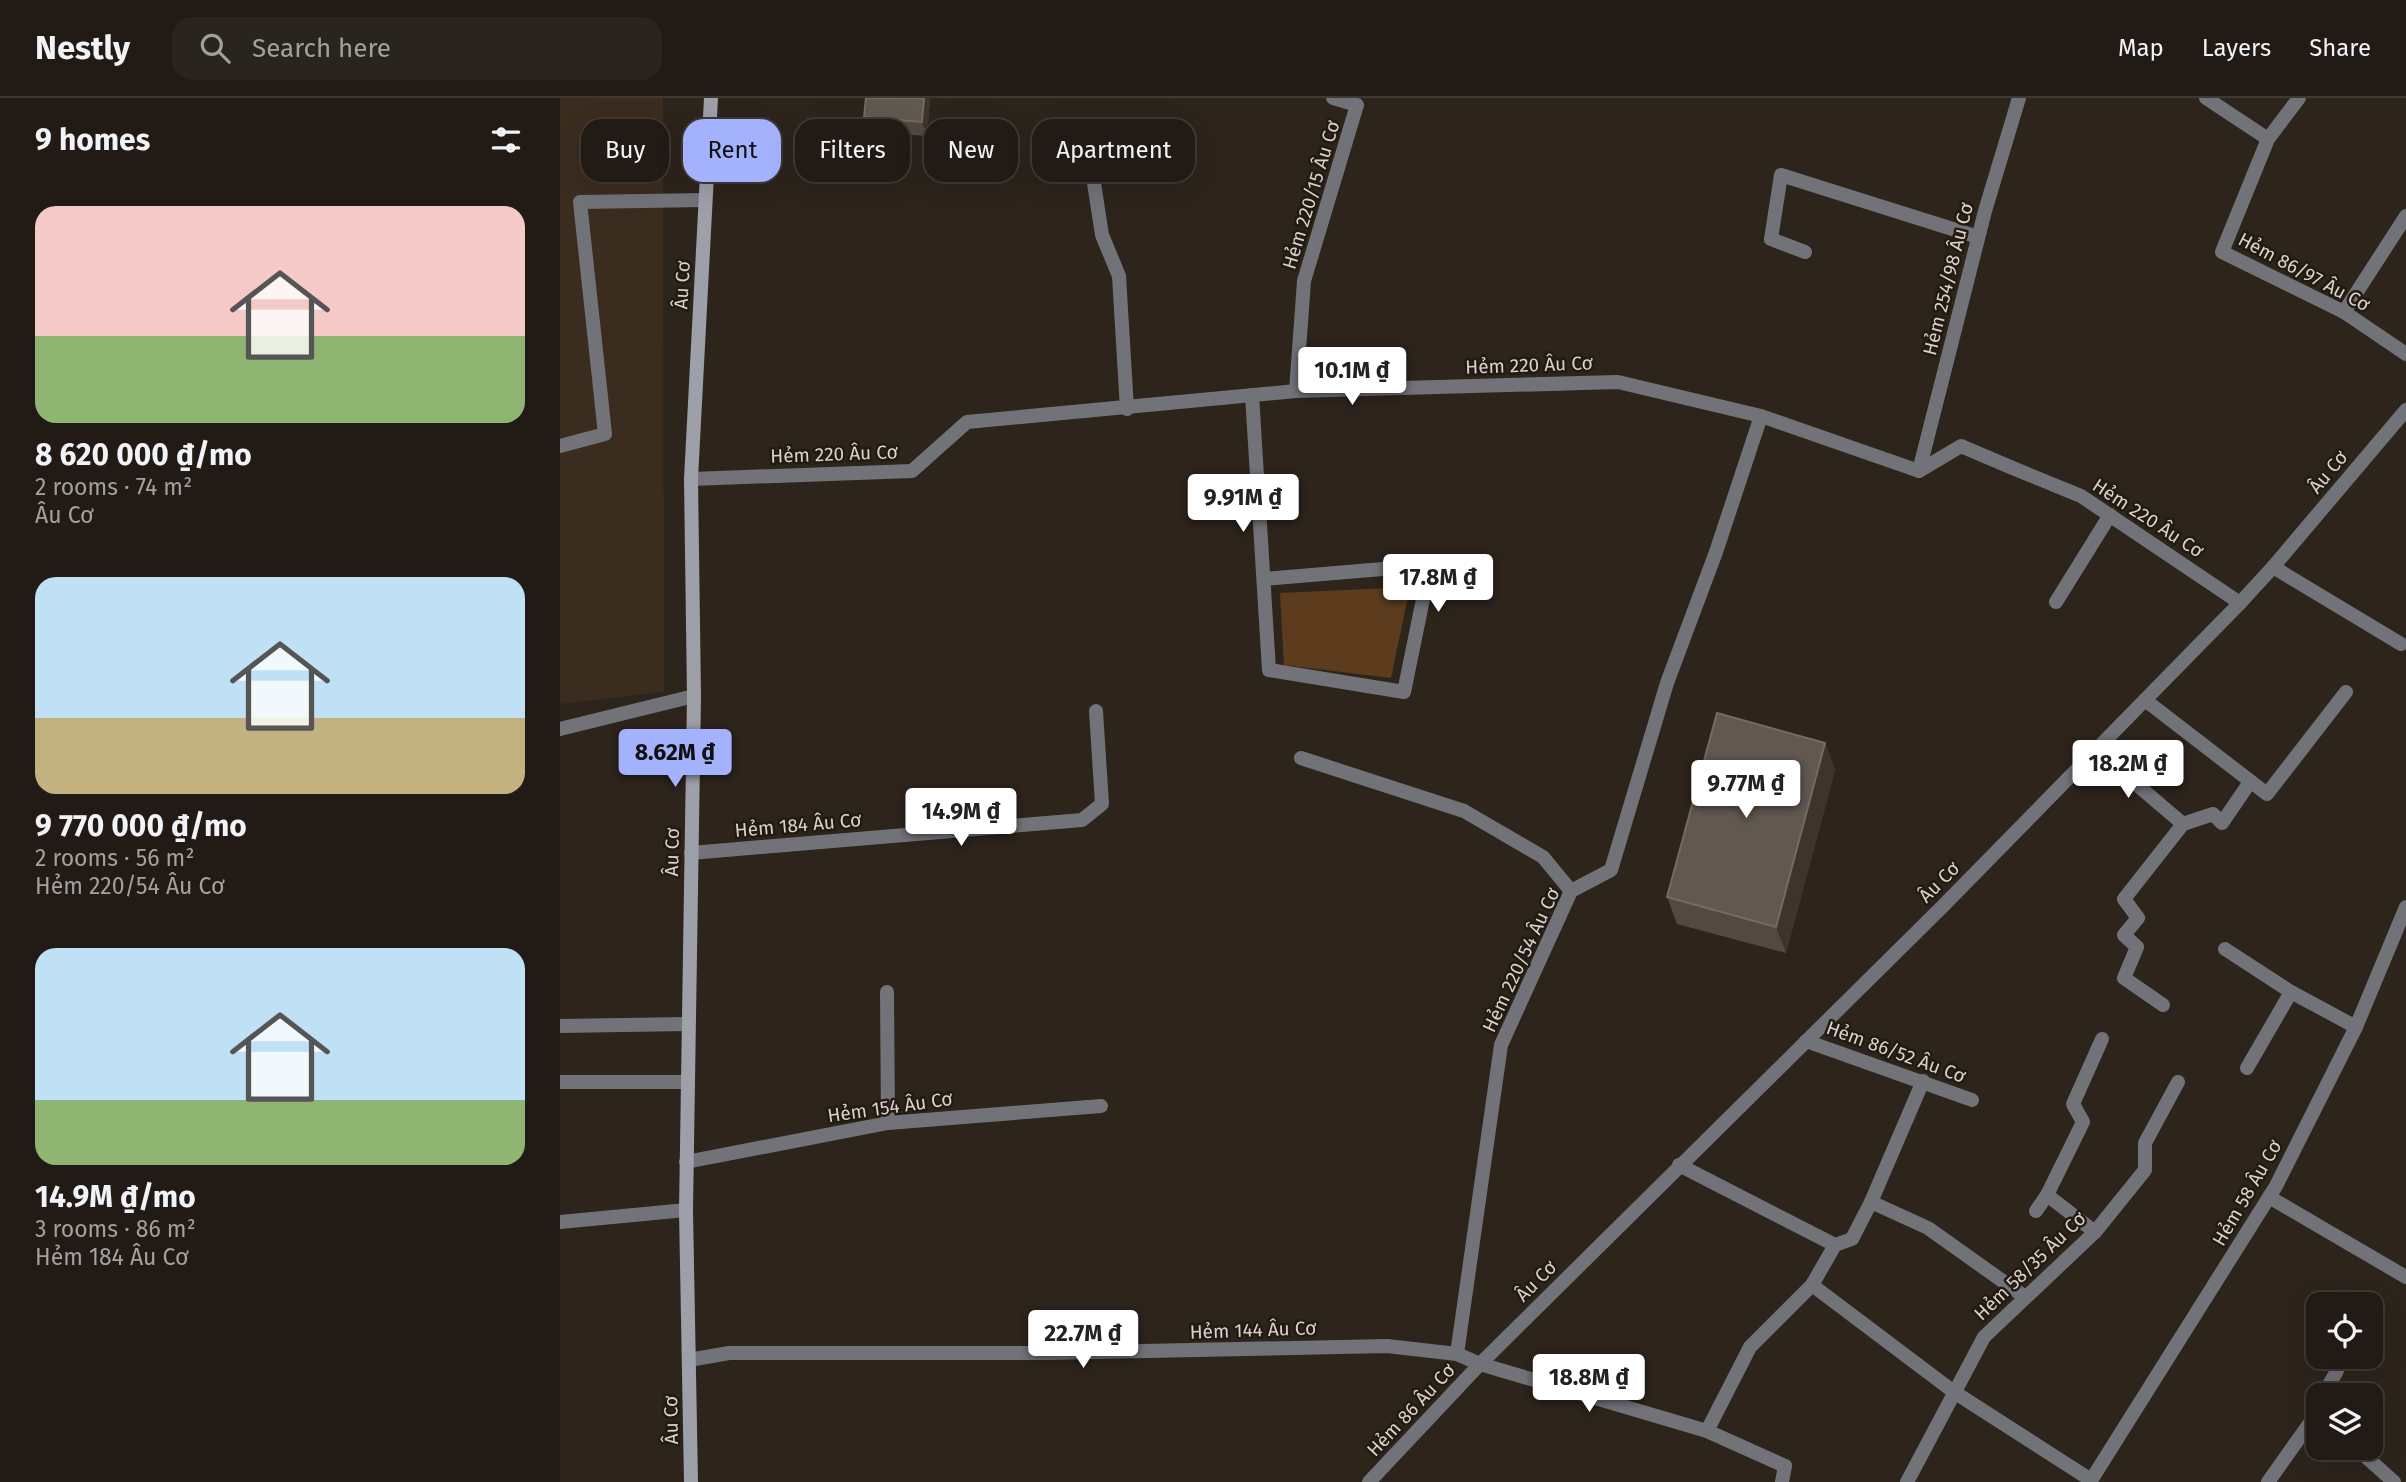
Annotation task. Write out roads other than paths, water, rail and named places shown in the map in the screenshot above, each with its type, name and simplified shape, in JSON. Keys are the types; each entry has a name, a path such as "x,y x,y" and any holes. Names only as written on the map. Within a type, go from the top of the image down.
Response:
{"main road":[{"name":"Âu Cơ","path":"691,1482 685,1210 694,696 691,479 711,98"}],"street":[{"name":"Hẻm 254/98 Âu Cơ","path":"1919,471 1978,237 2018,98"},
{"path":"2206,98 2268,139"},
{"name":"Hẻm 86/97 Âu Cơ","path":"2299,98 2268,139 2222,252 2344,312 2406,354"},
{"name":"Hẻm 220/15 Âu Cơ","path":"1296,391 1304,281 1357,105 1340,99"},
{"path":"1805,252 1771,239 1781,175 1978,237"},
{"path":"1094,183 1102,235 1119,276 1127,409"},
{"path":"560,446 605,434 580,202 705,200"},
{"path":"2344,312 2406,216"},
{"name":"Hẻm 220 Âu Cơ","path":"691,479 912,471 967,422 1296,391 1618,382 1760,415 1919,471 1961,446 2081,496 2240,603"},
{"path":"1252,395 1269,670 1404,692 1430,565 1264,579"},
{"name":"Âu Cơ","path":"1480,1364 1806,1041 2240,603 2406,410"},
{"name":"Hẻm 220/54 Âu Cơ","path":"1457,1354 1501,1045 1571,891 1612,870 1667,683 1716,552 1760,415"},
{"path":"2056,602 2110,516"},
{"path":"2273,567 2401,644"},
{"path":"2144,700 2267,794 2346,692"},
{"path":"560,729 694,696"},
{"name":"Hẻm 184 Âu Cơ","path":"691,853 1082,820 1102,804 1096,711"},
{"path":"2096,750 2183,824"},
{"path":"1301,758 1464,811 1543,857 1571,891"},
{"path":"2163,1005 2124,978 2137,947 2124,934 2138,918 2124,899 2183,824 2213,814 2222,822 2250,782"},
{"name":"Hẻm 58 Âu Cơ","path":"2090,1481 2269,1197 2356,1027 2406,907"},
{"path":"2225,949 2291,992 2356,1027"},
{"path":"887,992 888,1123"},
{"path":"2247,1068 2291,992"},
{"path":"560,1026 688,1024"},
{"path":"2036,1211 2047,1195 2083,1122 2073,1104 2102,1040"},
{"name":"Hẻm 86/52 Âu Cơ","path":"1806,1041 1972,1100"},
{"path":"1707,1432 1751,1347 1812,1285 1835,1245 1852,1239 1871,1202 1923,1081"},
{"path":"560,1082 687,1082"},
{"name":"Hẻm 58/35 Âu Cơ","path":"1907,1482 1984,1337 2095,1232 2145,1170 2145,1143 2178,1082"},
{"name":"Hẻm 154 Âu Cơ","path":"686,1162 888,1123 1101,1106"},
{"path":"1679,1165 1835,1245"},
{"path":"2047,1195 2095,1232"},
{"path":"2269,1197 2406,1277"},
{"path":"1871,1202 1928,1228 2025,1297"},
{"path":"560,1222 685,1210"},
{"path":"1812,1285 1954,1392 2090,1481"},
{"name":"Hẻm 144 Âu Cơ","path":"689,1360 729,1353 1048,1353 1387,1346 1457,1354 1480,1364 1707,1432 1785,1466 1782,1482"},
{"name":"Hẻm 86 Âu Cơ","path":"1369,1482 1480,1364"},
{"path":"2330,1383 2337,1371"},
{"path":"2268,1482 2306,1429"},
{"path":"2369,1460 2394,1482"}]}
